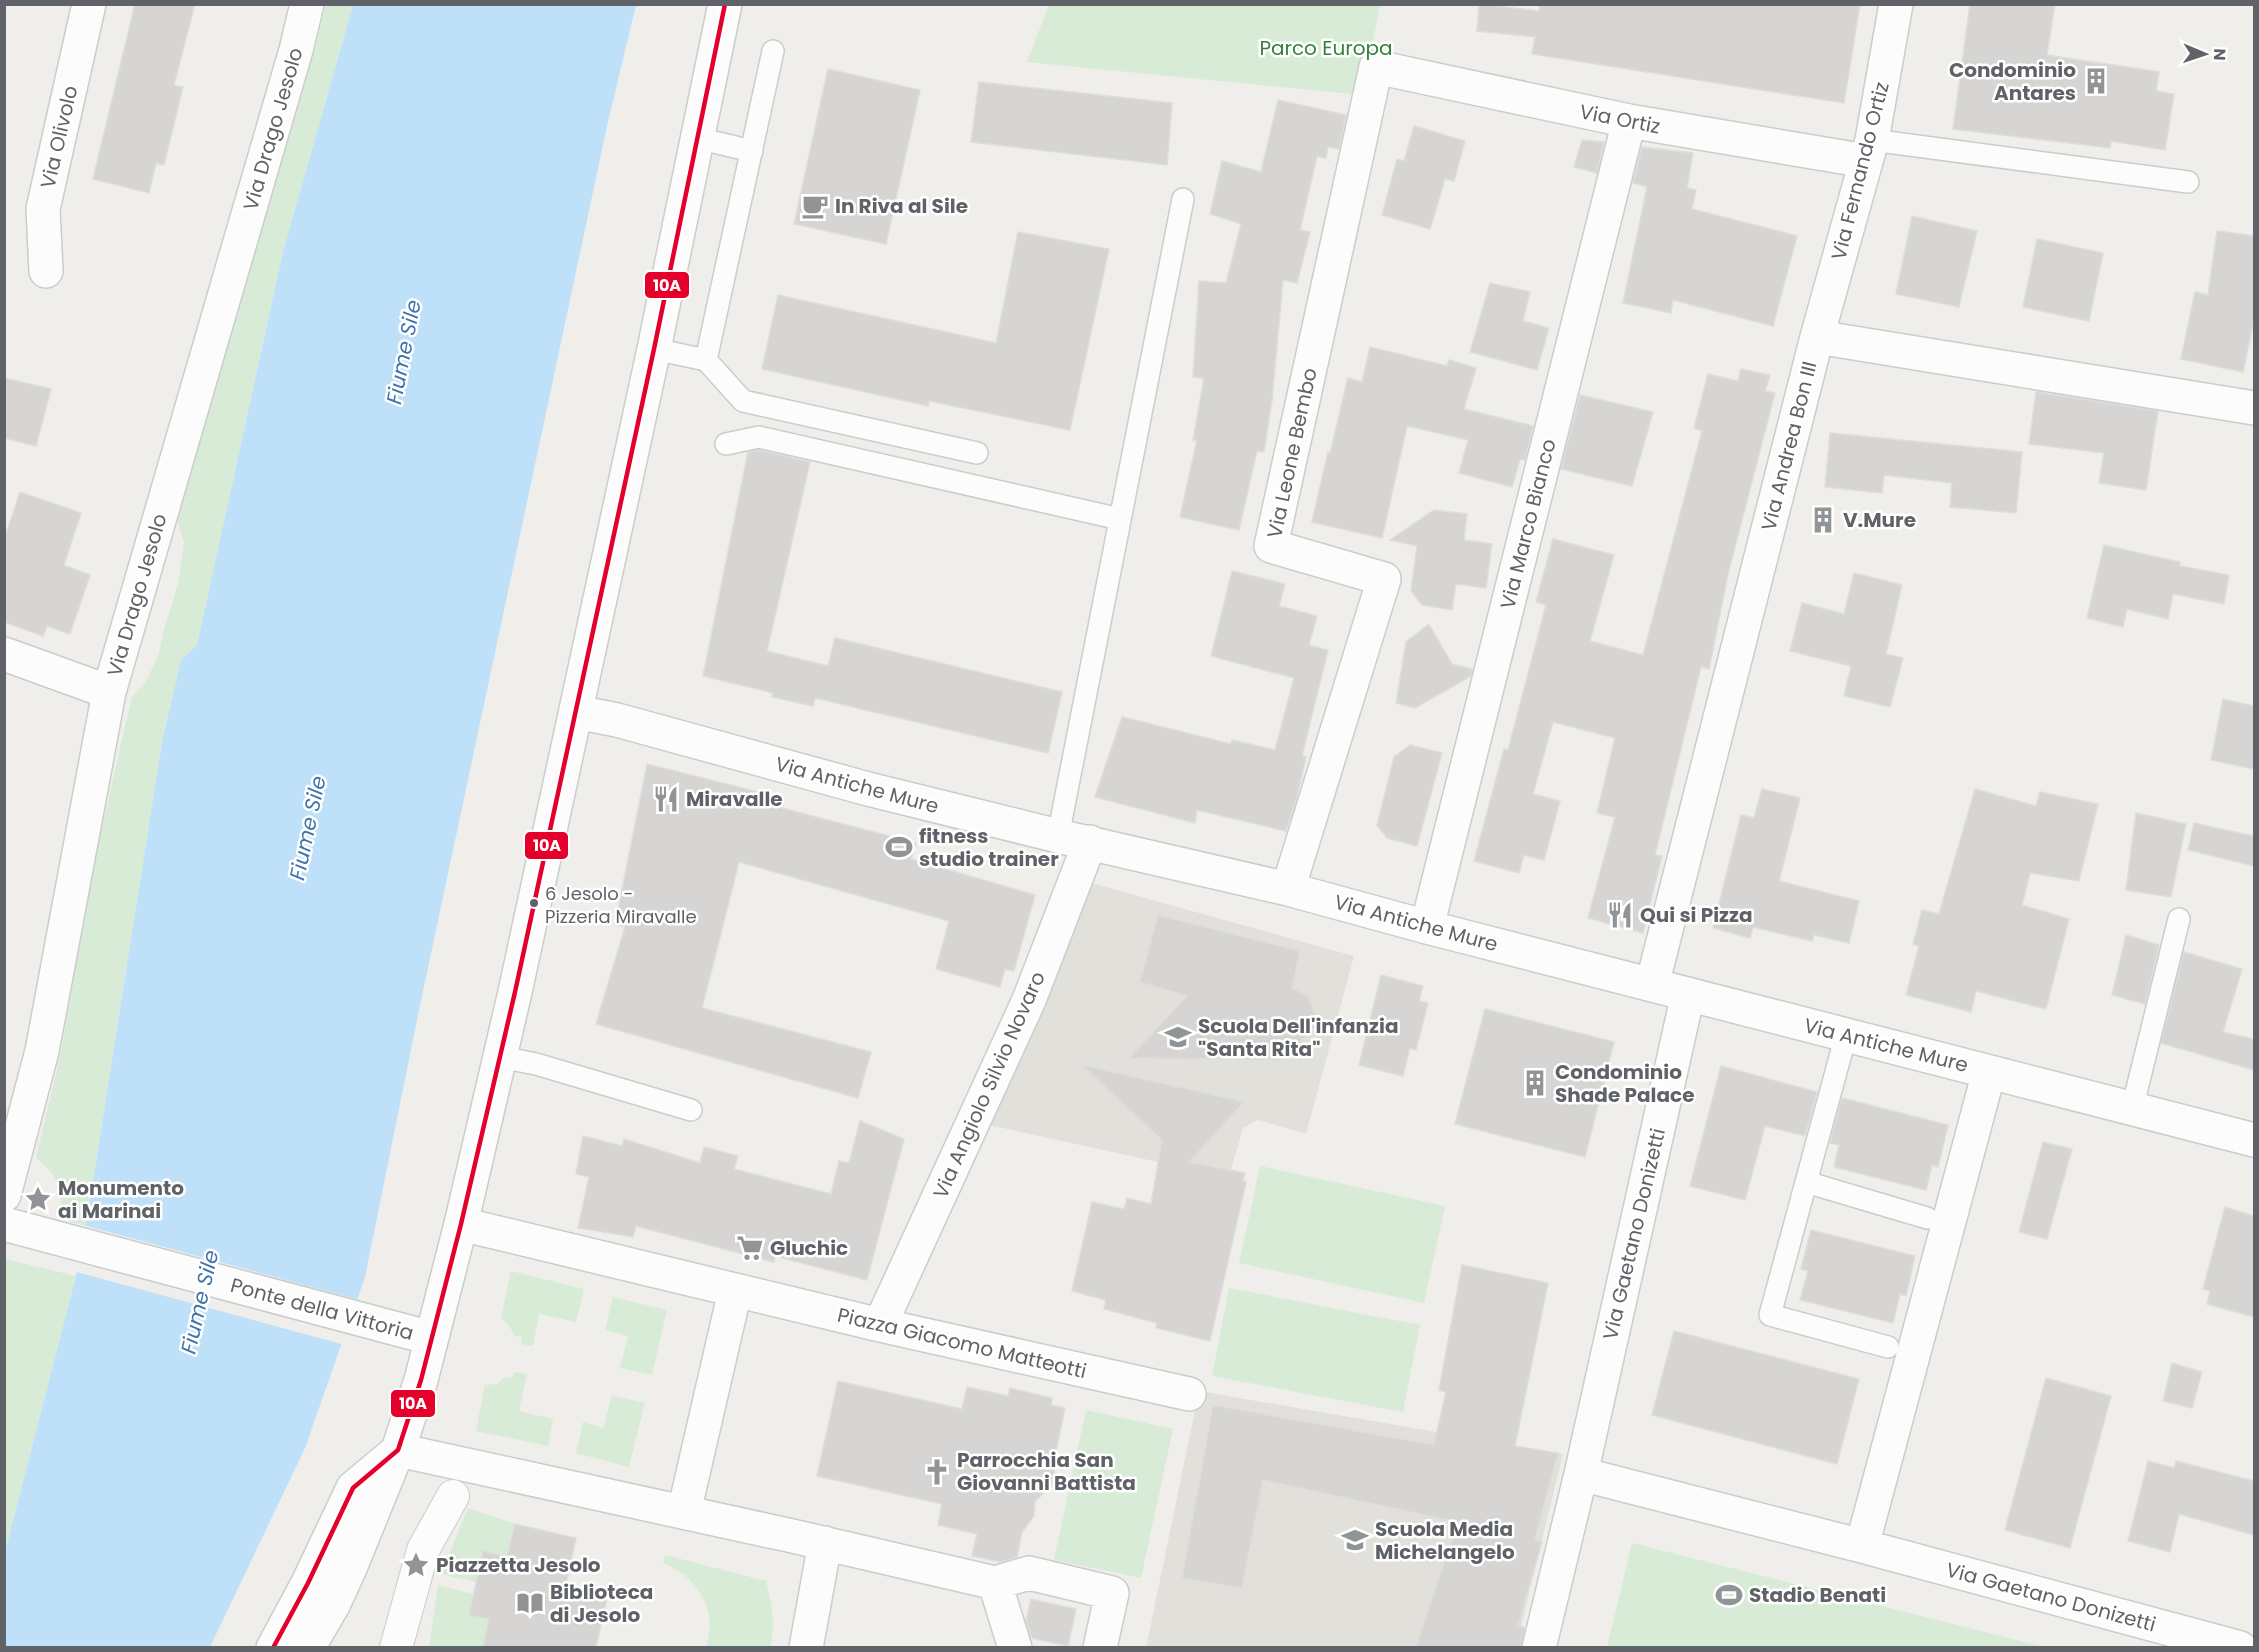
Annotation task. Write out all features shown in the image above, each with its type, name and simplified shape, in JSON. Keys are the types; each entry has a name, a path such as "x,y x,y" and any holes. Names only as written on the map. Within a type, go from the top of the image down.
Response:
{"street":[{"name":"Via Olivolo","path":"46,271 43,209 89,4"},
{"name":"Via Drago Jesolo","path":"4,1195 42,1050 109,692 293,62 306,4"},
{"path":"308,1647 333,1605 346,1577 399,1450 421,1380 461,1224 576,712 725,4"},
{"name":"Via Fernando Ortiz","path":"1817,337 1869,150 1896,4"},
{"name":"Via Ortiz","path":"1376,67 1629,122 1869,150"},
{"name":"Via Leone Bembo","path":"1288,889 1384,579 1270,546 1376,67"},
{"name":"Via Marco Bianco","path":"1427,927 1629,122"},
{"name":"Via Andrea Bon III","path":"1652,985 1817,337 2254,408"},
{"path":"4,654 109,692"},
{"name":"Via Antiche Mure","path":"576,712 617,720 868,789 1288,889 1427,927 2254,1140"},
{"name":"Via Angiolo Silvio Novaro","path":"880,1325 1029,1000 1090,842"},
{"name":"Via Gaetano Donizetti","path":"1539,1647 1581,1474 1688,994"},
{"path":"1862,1546 1989,1072"},
{"name":"Ponte della Vittoria","path":"4,1224 431,1338"},
{"name":"Piazza Giacomo Matteotti","path":"461,1224 880,1325 1189,1394"},
{"path":"684,1512 735,1291"},
{"path":"399,1450 825,1543 995,1583 1029,1573 1112,1593 1100,1647"},
{"path":"273,1647 308,1583 353,1488 399,1450"},
{"name":"Via Gaetano Donizetti","path":"1581,1474 2240,1647"},
{"path":"396,1647 423,1550 453,1496"},
{"path":"806,1647 825,1543"},
{"path":"995,1583 1015,1647"}],"lane":[{"path":"706,360 773,51"},
{"path":"697,138 752,151"},
{"path":"1869,150 2188,182"},
{"path":"1058,836 1183,199"},
{"path":"654,349 706,360 743,401 977,453"},
{"path":"726,444 759,437 1120,519"},
{"path":"2132,1109 2179,919"},
{"path":"1846,1035 1770,1315 1888,1347"},
{"path":"500,1057 536,1064 691,1110"},
{"path":"1806,1182 1927,1218"}],"shaded area":[{"name":"Scuola Dell'infanzia \"Santa Rita\"","path":"1088,882 1354,956 1306,1134 1258,1120 1243,1128 1231,1170 1187,1168 989,1125"},
{"name":"Scuola Media Michelangelo","path":"1199,1391 1563,1454 1516,1647 1146,1648"}],"green space":[{"path":"326,5 353,5 283,252 197,645 181,660 162,742 86,1226 58,1218 61,1199 58,1184 50,1171 36,1158 61,1052 92,872 132,696 146,682 159,653 178,584 184,543 177,518 314,53"},
{"name":"Parco Europa","path":"1049,5 1380,5 1362,95 1027,62"},
{"path":"1260,1166 1445,1206 1424,1303 1239,1263"},
{"path":"5,1259 76,1276 5,1552"},
{"path":"511,1271 584,1289 576,1322 539,1314 533,1346 521,1344 522,1337 515,1336 508,1324 501,1318"},
{"path":"1229,1288 1420,1325 1403,1412 1212,1376"},
{"path":"613,1297 667,1310 652,1375 620,1368 628,1336 605,1330"},
{"path":"514,1372 527,1374 519,1411 553,1419 548,1446 476,1431 485,1385 497,1384 505,1377 512,1378"},
{"path":"612,1396 645,1403 629,1467 576,1453 583,1422 603,1428"},
{"path":"1086,1410 1173,1429 1141,1578 1054,1560"},
{"path":"468,1508 515,1524 507,1557 483,1551 476,1582 441,1574"},
{"name":"Stadio Benati","path":"1632,1543 2044,1647 1607,1647"},
{"path":"665,1555 766,1581 773,1630 770,1647 706,1647 709,1620 702,1596 686,1577 663,1563"},
{"path":"438,1585 474,1594 469,1615 489,1619 483,1647 429,1648"}],"water":[{"name":"Fiume Sile","path":"353,5 636,5 607,126 419,1010 365,1277 305,1448 210,1647 5,1648 5,1552 76,1276 86,1226 162,742 181,660 197,645 283,252"}],"pier":[{"path":"83,1225 360,1300 345,1345 73,1271"}],"building":[{"path":"135,4 195,4 174,85 183,87 164,165 156,163 149,193 93,179"},
{"path":"1479,4 1539,11 1540,4 1860,4 1844,103 1532,54 1535,37 1477,31"},
{"name":"Condominio Antares","path":"1970,4 2055,4 2047,55 2159,72 2156,91 2174,94 2165,150 2111,141 2110,148 1953,129"},
{"path":"828,69 920,90 886,244 794,224"},
{"path":"979,82 1172,103 1167,165 971,142"},
{"path":"1278,100 1346,115 1339,149 1328,147 1326,158 1317,156 1300,230 1310,232 1297,283 1283,280 1272,400 1264,452 1257,451 1239,530 1180,517 1197,440 1193,440 1204,378 1193,377 1199,281 1226,283 1241,224 1210,214 1222,161 1261,172"},
{"path":"1414,126 1465,141 1454,181 1445,179 1430,229 1382,215 1397,159 1404,161"},
{"path":"1582,140 1604,142 1597,173 1574,167"},
{"path":"1642,147 1693,153 1687,188 1696,190 1692,209 1797,236 1773,326 1673,300 1671,313 1623,303 1647,187 1633,183"},
{"path":"1912,216 1977,231 1959,307 1896,294"},
{"path":"2217,231 2254,236 2254,319 2243,372 2181,359 2195,292 2208,295"},
{"path":"1018,232 1109,249 1070,430 929,401 928,406 762,369 778,295 996,343"},
{"path":"2037,239 2103,253 2089,321 2023,307"},
{"path":"1490,283 1530,292 1523,321 1549,328 1537,370 1470,352"},
{"path":"1370,347 1447,366 1449,360 1476,368 1464,409 1533,426 1525,460 1520,459 1512,487 1459,473 1468,440 1407,426 1382,538 1312,522 1348,378 1362,382"},
{"path":"1741,369 1770,375 1765,391 1775,393 1728,574 1709,669 1701,667 1655,855 1662,856 1643,933 1588,918 1615,817 1597,813 1615,738 1553,722 1533,794 1560,801 1544,860 1524,855 1519,873 1474,861 1504,749 1508,750 1546,605 1536,602 1553,539 1614,555 1590,641 1643,655 1702,431 1694,428 1708,374 1738,381"},
{"path":"4,378 51,389 36,446 4,438"},
{"path":"2036,392 2158,411 2146,490 2099,483 2104,453 2029,444"},
{"path":"1580,395 1653,412 1632,486 1561,469"},
{"path":"1830,433 2022,452 2016,513 1950,507 1952,483 1884,475 1882,493 1825,487"},
{"path":"759,450 810,462 767,651 828,666 835,638 1062,692 1048,753 815,698 813,706 772,697 773,693 703,676 748,452"},
{"path":"20,492 81,513 64,565 90,575 70,634 47,626 43,636 4,622 4,540"},
{"path":"1434,510 1467,514 1464,540 1492,544 1486,588 1456,584 1452,610 1422,605 1411,591 1417,546 1390,540"},
{"path":"2104,545 2180,562 2180,566 2229,575 2224,604 2173,594 2168,619 2127,609 2123,627 2087,618"},
{"path":"1232,571 1285,584 1279,606 1317,616 1309,645 1328,650 1302,756 1306,757 1297,797 1286,831 1197,810 1195,823 1095,797 1122,717 1231,744 1232,740 1275,750 1294,678 1211,656"},
{"path":"1854,573 1902,585 1886,654 1903,658 1890,707 1844,696 1851,666 1790,651 1802,603 1844,614"},
{"path":"1429,624 1452,664 1472,669 1471,676 1415,708 1396,703 1406,642"},
{"path":"2223,699 2254,706 2254,769 2211,760"},
{"path":"1410,745 1442,753 1417,846 1387,838 1377,825 1394,757"},
{"path":"647,764 758,792 755,801 916,843 911,859 1035,895 1014,971 1005,969 1000,987 936,969 949,921 739,862 702,1008 871,1052 858,1098 596,1024 625,927 615,925"},
{"path":"1762,789 1800,798 1779,881 1859,901 1849,943 1814,935 1812,941 1753,927 1750,938 1713,928 1741,815 1754,818"},
{"path":"1975,789 2036,806 2040,792 2098,804 2079,881 2030,873 2022,905 2069,919 2046,1009 1976,991 1971,1012 1906,995 1919,946 1913,944 1922,910 1939,914"},
{"path":"2136,813 2186,824 2171,897 2126,890"},
{"path":"2194,823 2254,836 2254,866 2188,850"},
{"path":"1158,915 1300,951 1292,988 1307,995 1319,1022 1283,1060 1129,1058 1187,996 1140,982"},
{"path":"2126,935 2159,945 2145,1004 2112,995"},
{"path":"2184,952 2242,969 2223,1032 2254,1039 2254,1070 2161,1043"},
{"path":"1381,975 1423,986 1419,1001 1428,1003 1416,1050 1410,1048 1403,1076 1359,1065"},
{"name":"Condominio Shade Palace","path":"1485,1009 1614,1042 1585,1157 1455,1124"},
{"path":"1082,1065 1244,1102 1189,1162 1245,1173 1243,1181 1246,1182 1210,1341 1156,1328 1157,1323 1104,1309 1106,1300 1072,1291 1092,1202 1124,1209 1127,1198 1151,1204 1162,1140"},
{"path":"1721,1066 1817,1092 1805,1136 1765,1126 1745,1200 1690,1186"},
{"path":"1842,1098 1948,1125 1938,1167 1932,1165 1926,1190 1834,1167 1839,1145 1830,1143"},
{"path":"860,1121 904,1139 867,1280 775,1256 774,1262 636,1226 633,1237 578,1228 589,1177 576,1174 583,1136 622,1146 624,1139 700,1163 704,1147 738,1156 734,1169 831,1194 839,1161 849,1163"},
{"path":"2043,1142 2072,1149 2047,1239 2019,1232"},
{"path":"2225,1207 2254,1216 2254,1317 2207,1304 2210,1291 2203,1289"},
{"path":"1811,1230 1915,1256 1906,1296 1900,1294 1893,1323 1800,1300 1808,1271 1801,1269"},
{"path":"1462,1265 1548,1283 1515,1446 1558,1453 1535,1539 1542,1542 1518,1625 1525,1628 1521,1647 1416,1647 1458,1522 1263,1480 1242,1588 1182,1578 1213,1405 1434,1445 1446,1392 1439,1390"},
{"path":"1674,1331 1859,1379 1837,1464 1652,1415"},
{"path":"2172,1363 2202,1372 2192,1408 2163,1401"},
{"path":"2046,1378 2111,1396 2070,1548 2005,1530"},
{"name":"Parrocchia San Giovanni Battista","path":"838,1381 962,1409 967,1387 1008,1396 1010,1388 1052,1398 1051,1405 1065,1408 1054,1461 1055,1480 1050,1488 1035,1501 1034,1516 1022,1532 1017,1557 1000,1562 972,1556 977,1534 938,1525 942,1504 817,1476"},
{"path":"2148,1461 2174,1468 2176,1461 2254,1481 2254,1535 2179,1514 2170,1552 2128,1541"},
{"path":"515,1524 576,1538 566,1584 608,1594 596,1647 483,1647 489,1619 469,1615 483,1551 507,1557"},
{"path":"1031,1599 1076,1609 1068,1646 1032,1638 1026,1621"}],"transit line":[{"name":"10A","path":"273,1648 308,1583 353,1488 398,1450 421,1380 461,1224 515,992 654,349 725,4"}],"place":[{"name":"Condominio Antares","path":"2096,81"},
{"name":"In Riva al Sile","path":"815,206"},
{"name":"V.Mure","path":"1823,520"},
{"name":"Miravalle","path":"666,799"},
{"name":"fitness studio trainer","path":"899,847"},
{"name":"6 Jesolo - Pizzeria Miravalle","path":"534,903"},
{"name":"Qui si Pizza","path":"1620,915"},
{"name":"Scuola Dell'infanzia \"Santa Rita\"","path":"1178,1037"},
{"name":"Condominio Shade Palace","path":"1535,1083"},
{"name":"Monumento ai Marinai","path":"38,1199"},
{"name":"Gluchic","path":"750,1248"},
{"name":"Parrocchia San Giovanni Battista","path":"937,1472"},
{"name":"Scuola Media Michelangelo","path":"1355,1540"},
{"name":"Piazzetta Jesolo","path":"416,1565"},
{"name":"Stadio Benati","path":"1729,1595"},
{"name":"Biblioteca di Jesolo","path":"530,1603"}]}
